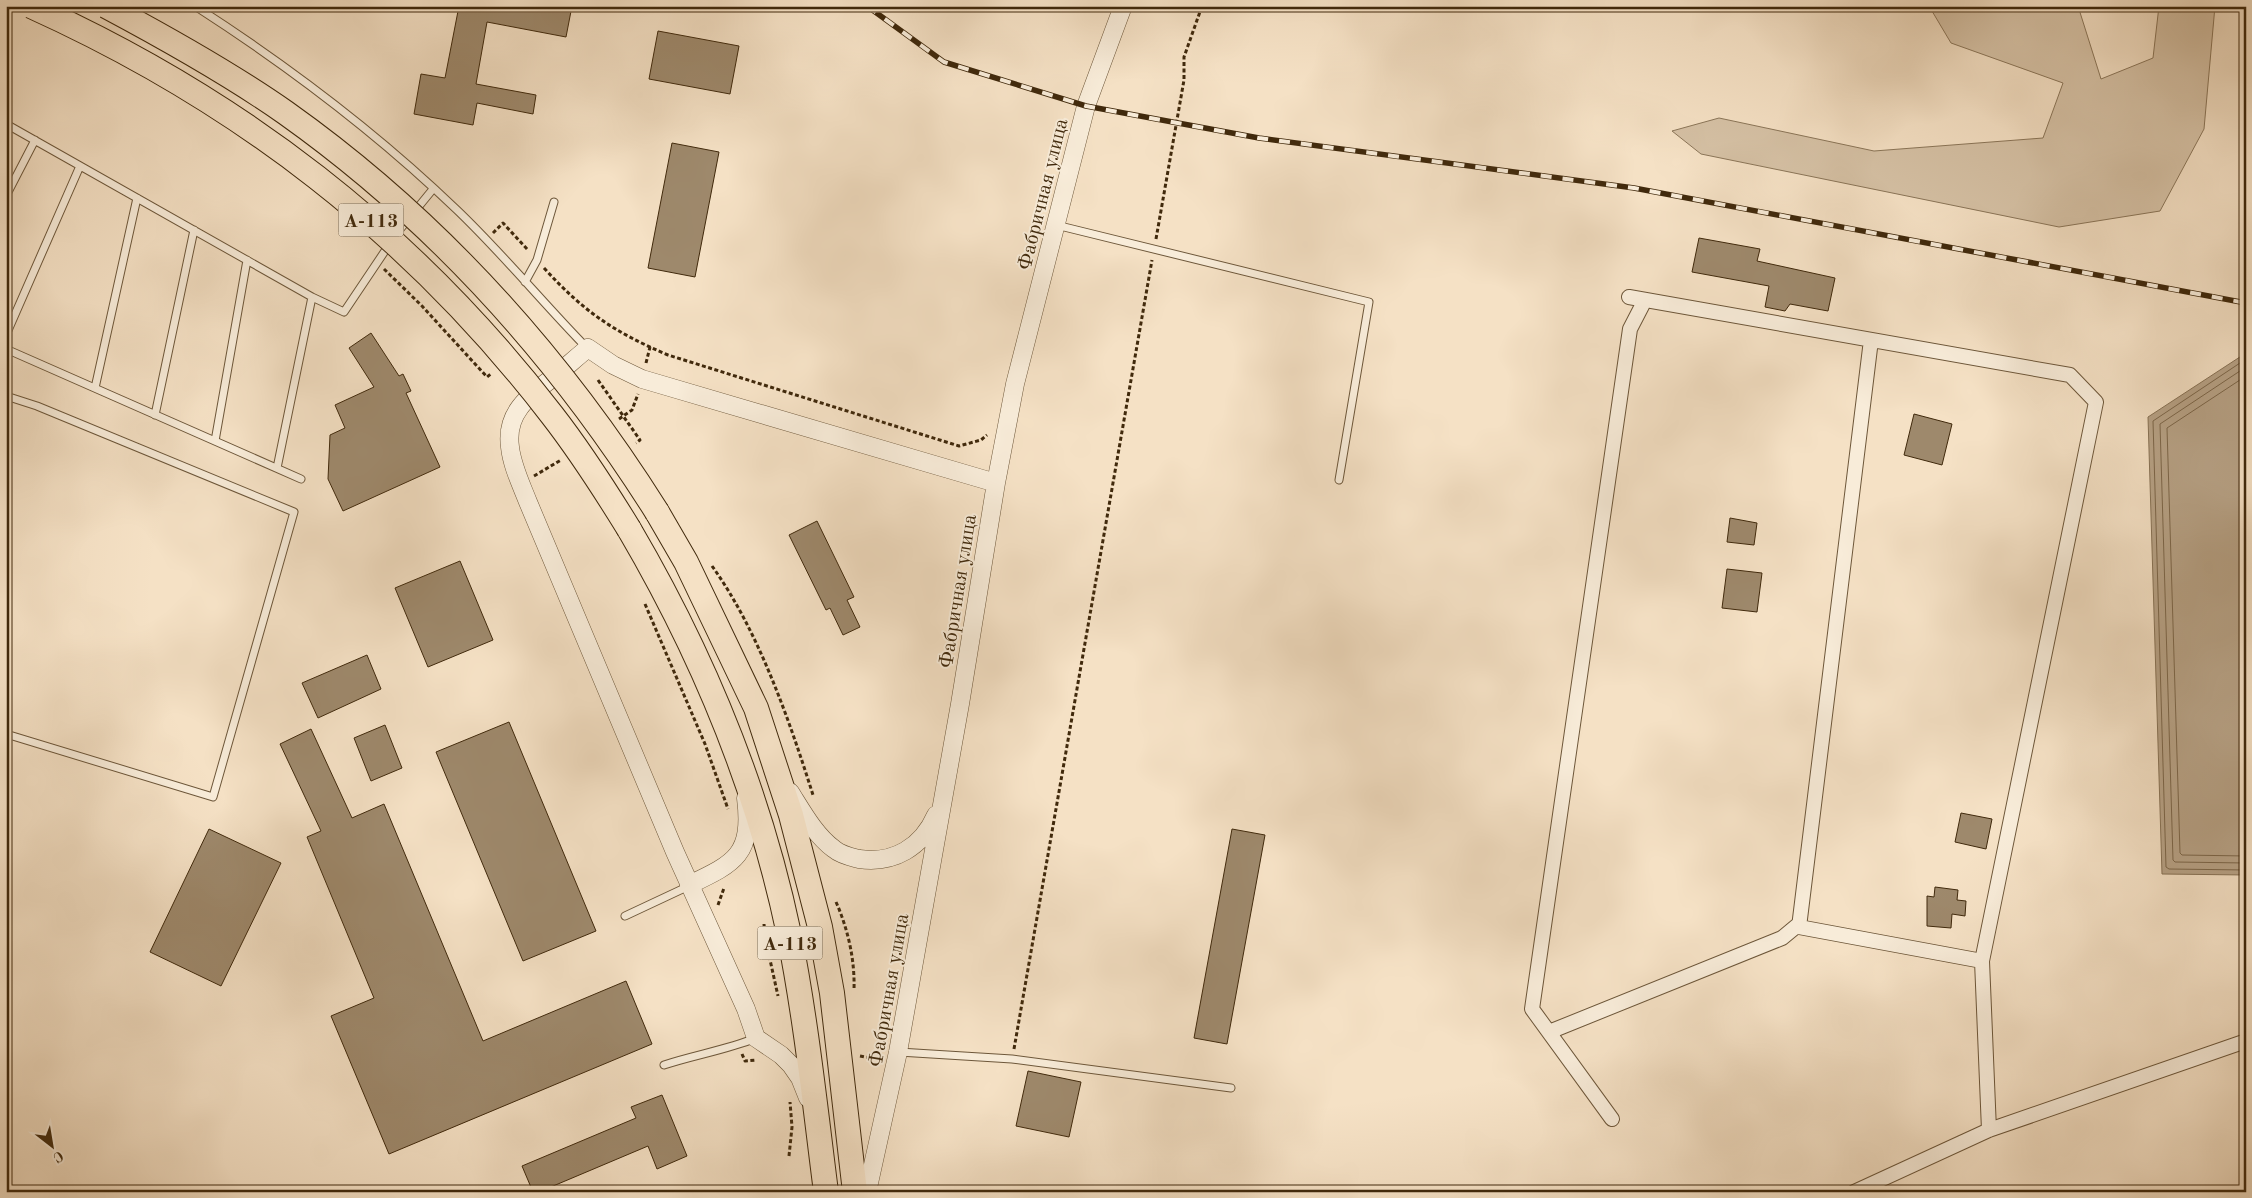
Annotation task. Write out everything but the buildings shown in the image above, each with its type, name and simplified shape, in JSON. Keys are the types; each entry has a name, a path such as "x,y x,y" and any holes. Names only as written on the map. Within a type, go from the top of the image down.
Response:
{"highway":[{"name":"А-113","path":"30,6 96,37 211,102 268,139 372,222 466,313 511,363 591,468 658,577 716,700 743,769 773,869 788,933 800,998 826,1192"},
{"name":"А-113","path":"106,6 228,75 286,113 393,198 489,291 536,343 617,450 657,512 686,562 756,708 804,860 820,927 832,993 855,1192"}],"street":[{"name":"Фабричная улица","path":"867,1192 891,1056 944,796 996,483 1015,384 1086,106 1123,6"},
{"path":"1629,298 2070,375 2096,402 1982,962 1989,1130"},
{"path":"1612,1119 1532,1009 1630,329 1645,300"},
{"path":"1549,1032 1782,938 1799,924 1871,340"},
{"path":"818,1122 800,1078 791,1065 781,1055 756,1038 746,1009 689,885 528,502 512,459 510,446 512,418 518,407 529,396 588,348 613,365 642,379 996,483"},
{"path":"689,885 731,863 739,855 744,845 747,806 743,769"},
{"path":"779,776 820,835 835,850 851,857 869,860 886,859 903,853 920,842 931,827 944,796"},
{"path":"1799,924 1799,927 1982,962"},
{"path":"1854,1192 1989,1130 2246,1041"}],"lane":[{"path":"195,6 254,45 322,94 402,160 486,240 588,348"},
{"path":"6,124 312,297 344,312 397,233 433,189"},
{"path":"6,196 35,140"},
{"path":"6,334 80,166"},
{"path":"95,388 137,198"},
{"path":"525,282 537,260 554,202"},
{"path":"1056,225 1369,302 1339,480"},
{"path":"155,415 194,230"},
{"path":"216,441 248,260"},
{"path":"277,468 312,297"},
{"path":"6,349 300,479"},
{"path":"6,396 37,406 294,512 212,797 6,734"},
{"path":"625,916 689,885"},
{"path":"664,1065 692,1056 733,1047 756,1038"},
{"path":"891,1056 1012,1059 1231,1088"}],"path":[{"path":"1012,1059 1184,80 1184,57 1202,6"},
{"path":"486,240 503,223 568,295 605,324 631,340 668,355 959,446 980,440 989,433"},
{"path":"376,264 389,272 487,378"},
{"path":"422,306 428,300"},
{"path":"489,364 495,371"},
{"path":"598,380 640,440 632,446"},
{"path":"560,455 565,463"},
{"path":"709,562 731,592 762,657 793,734 815,799"},
{"path":"642,598 705,744 729,810"},
{"path":"709,928 721,923 718,904 726,882"},
{"path":"855,1055 891,1056"}],"shaded area":[{"path":"1929,6 2078,6 2101,79 2153,58 2159,6 2215,6 2204,129 2160,211 2059,227 1701,154 1672,131 1719,118 1874,151 2043,138 2063,83 1951,43"}],"water":[{"path":"2246,353 2246,875 2162,874 2148,417"}],"railway":[{"path":"867,6 944,62 1086,106 1259,138 1634,188 2246,303"}]}
